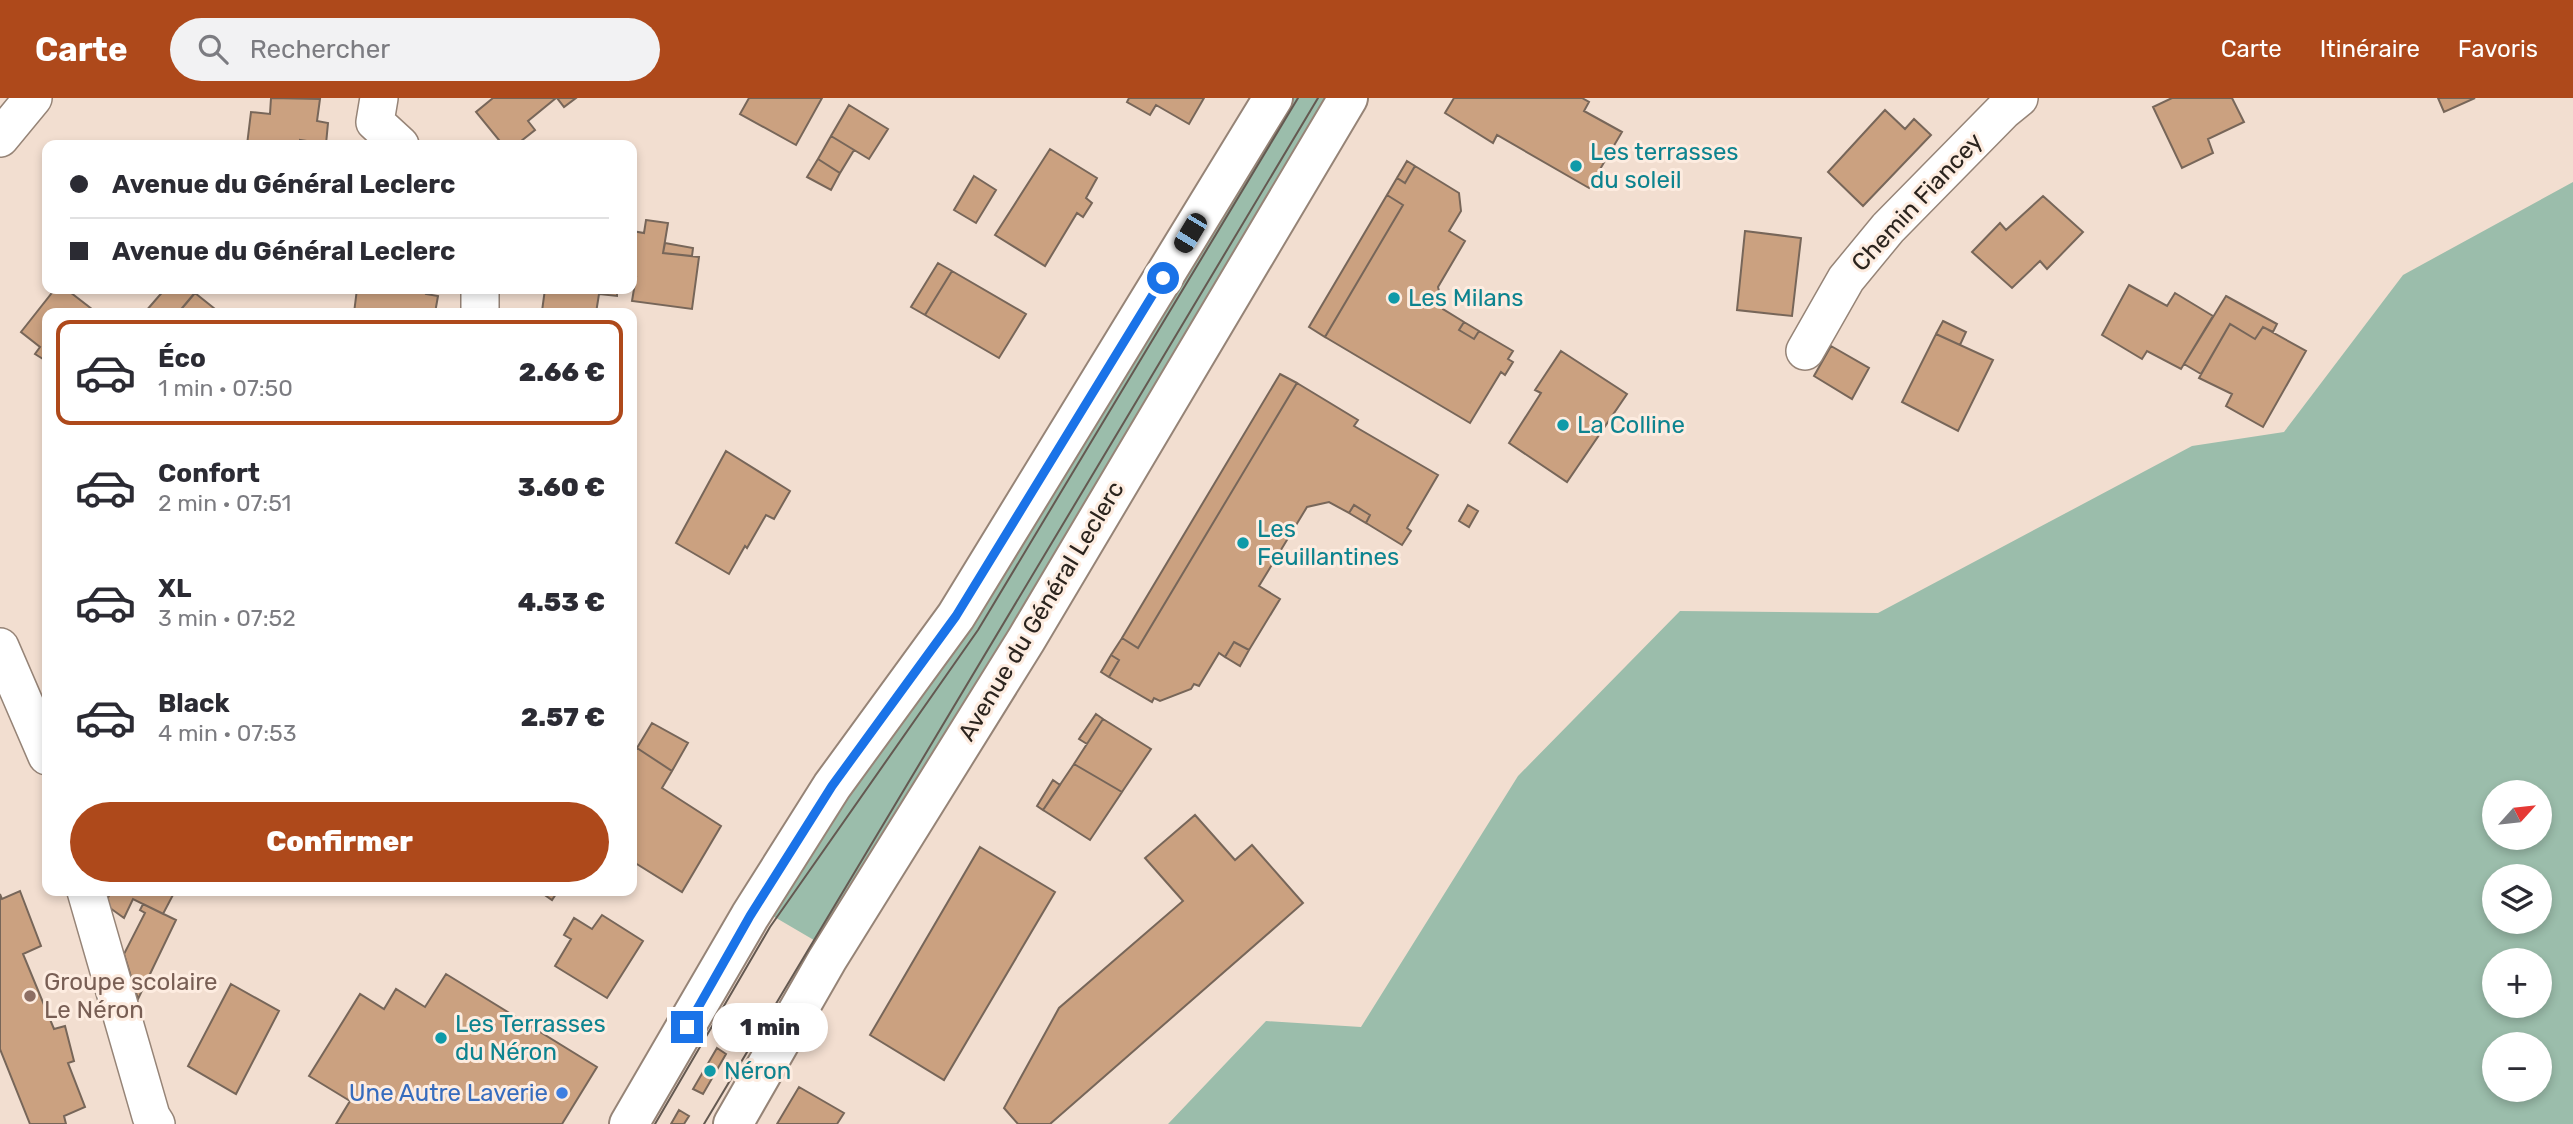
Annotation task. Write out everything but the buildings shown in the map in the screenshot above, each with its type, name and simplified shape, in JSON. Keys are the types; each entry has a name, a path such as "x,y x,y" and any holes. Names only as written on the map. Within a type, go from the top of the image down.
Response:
{"main road":[{"path":"629,1124 750,916 832,786 956,616 1273,98"},
{"name":"Avenue du Général Leclerc","path":"733,1124 827,960 1026,640 1348,98"}],"street":[{"path":"0,138 33,98"},
{"path":"379,98 376,122 395,140"},
{"name":"Chemin Fiancey","path":"1805,351 1846,279 1888,228 2019,98"},
{"path":"0,647 42,744"},
{"path":"87,896 150,1115 156,1124"}],"green space":[{"path":"1282,98 1332,98 824,946 766,912"},
{"path":"2573,182 2573,1124 1168,1124 1266,1021 1361,1027 1518,776 1680,611 1878,613 2192,446 2284,432 2403,275"}],"tram line":[{"path":"655,1124 770,927 978,630 1298,98"},
{"path":"704,1124 1318,98"}],"place":[{"name":"Les terrasses du soleil","path":"1576,166"},
{"name":"Les Milans","path":"1394,298"},
{"name":"La Colline","path":"1563,425"},
{"name":"Les Feuillantines","path":"1243,543"},
{"name":"Groupe scolaire Le Néron","path":"30,996"},
{"name":"Les Terrasses du Néron","path":"441,1038"},
{"name":"Néron","path":"710,1071"},
{"name":"Une Autre Laverie","path":"562,1093"}],"route":[{"path":"687,1027 750,916 832,786 956,616 1163,278"}]}
